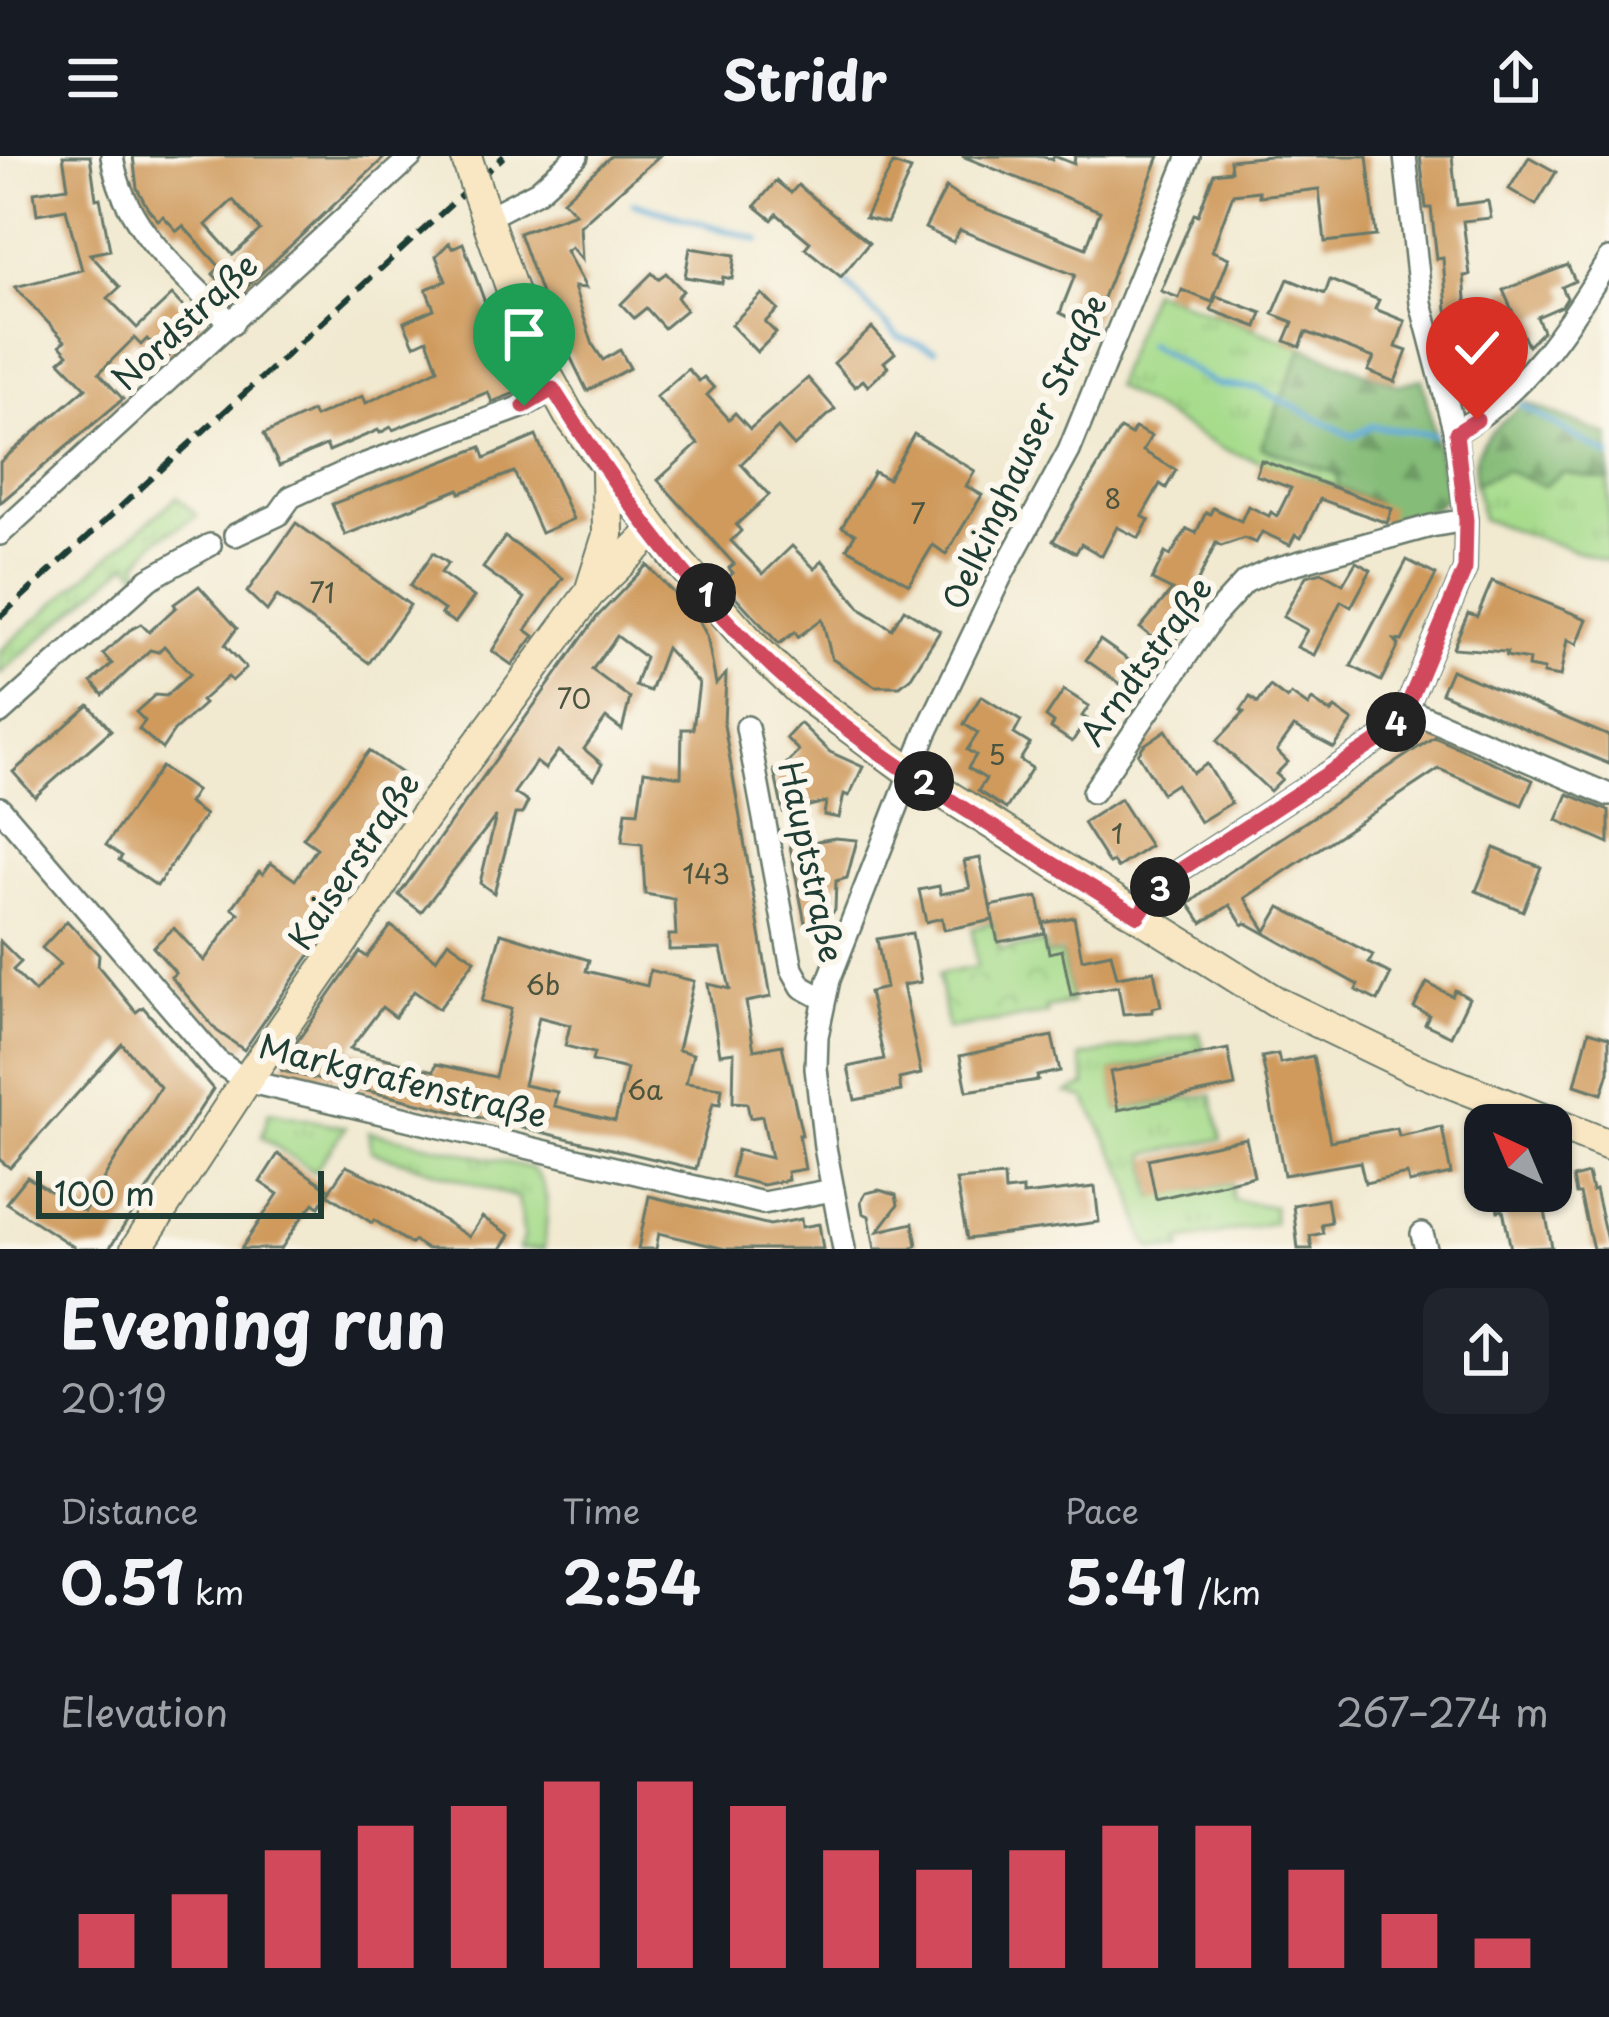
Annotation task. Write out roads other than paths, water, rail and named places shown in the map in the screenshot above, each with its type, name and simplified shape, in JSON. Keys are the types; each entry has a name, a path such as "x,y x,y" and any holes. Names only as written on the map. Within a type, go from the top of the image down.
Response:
{"main road":[{"path":"466,156 514,303 553,389 653,531 754,647 800,691 913,774 1276,1002 1363,1045 1609,1145"},
{"path":"589,594 608,535 607,470"},
{"name":"Kaiserstraße","path":"136,1249 380,890 407,841 589,594 653,531"}],"street":[{"path":"112,156 129,212 152,243 232,324"},
{"name":"Nordstraße","path":"0,534 412,156"},
{"path":"482,206 538,191 577,156"},
{"name":"Oelkinghauser Straße","path":"913,774 926,733 1001,576 1077,432 1189,156"},
{"path":"1138,916 1155,892 1180,870 1385,736 1406,709 1465,569 1466,520 1456,433 1421,303 1405,156"},
{"path":"1456,433 1493,410 1527,376 1562,336 1609,259"},
{"path":"235,535 278,515 291,497 352,469 524,406 553,389"},
{"name":"Arndtstraße","path":"1093,792 1213,617 1245,582 1271,570 1466,520"},
{"path":"0,713 149,579 210,545"},
{"path":"1406,709 1609,795"},
{"name":"Hauptstraße","path":"747,727 792,969 802,987 824,999"},
{"name":"Hauptstraße","path":"844,1249 816,1068 824,999 872,866 913,774"},
{"name":"Markgrafenstraße","path":"0,808 217,1061 246,1081 763,1203 833,1190"}],"waterway":[{"path":"633,203 759,240"},
{"path":"847,284 898,337 935,350"},
{"path":"1148,344 1217,385 1257,388 1352,436 1372,426 1434,435"},
{"path":"1521,405 1609,456"}],"railway":[{"path":"0,617 504,156"}]}
